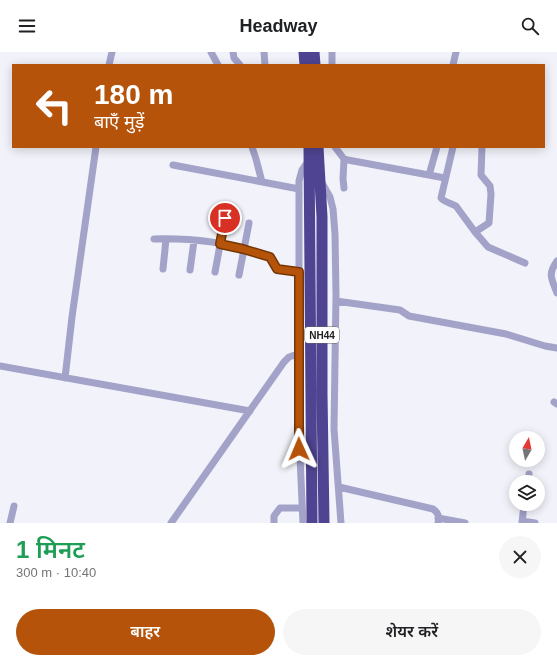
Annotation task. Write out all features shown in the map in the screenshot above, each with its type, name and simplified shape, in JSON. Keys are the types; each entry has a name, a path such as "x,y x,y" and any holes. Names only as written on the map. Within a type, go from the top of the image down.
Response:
{"highway":[{"path":"304,52 305,64"},
{"path":"314,52 315,64"},
{"name":"NH44","path":"309,148 312,523"},
{"name":"NH44","path":"319,148 322,218 324,523"}],"street":[{"path":"109,64 112,52"},
{"path":"211,52 217,64"},
{"path":"233,52 234,58 239,64"},
{"path":"264,52 265,64"},
{"path":"332,52 332,64"},
{"path":"453,64 456,52"},
{"path":"65,378 96,148"},
{"path":"252,148 262,182"},
{"path":"336,148 344,159 344,188"},
{"path":"429,175 437,148"},
{"path":"453,148 440,198 456,206 488,247 525,263"},
{"path":"475,232 489,223 492,194 490,186 481,175 482,148"},
{"path":"344,159 445,178"},
{"path":"303,523 299,463 299,182 302,170 309,160"},
{"path":"173,165 299,189"},
{"path":"320,179 330,197 333,210 336,301 334,430 339,487 340,523"},
{"path":"215,272 225,218"},
{"path":"239,274 248,223"},
{"path":"154,239 194,241 220,244 243,249 270,257 277,269 299,272"},
{"path":"163,269 166,239"},
{"path":"190,270 194,241"},
{"path":"557,261 550,272 557,293"},
{"path":"336,301 400,310 409,316 506,334 545,346 557,348"},
{"path":"171,523 284,362 289,357 298,354"},
{"path":"0,366 250,411"},
{"path":"339,487 433,509 437,511 438,521 465,523"},
{"path":"10,523 14,506"},
{"path":"274,523 274,516 280,508 302,508"},
{"path":"523,511 522,522 535,523"}],"route":[{"path":"225,218 220,244 270,257 277,269 299,272 299,449"}]}
